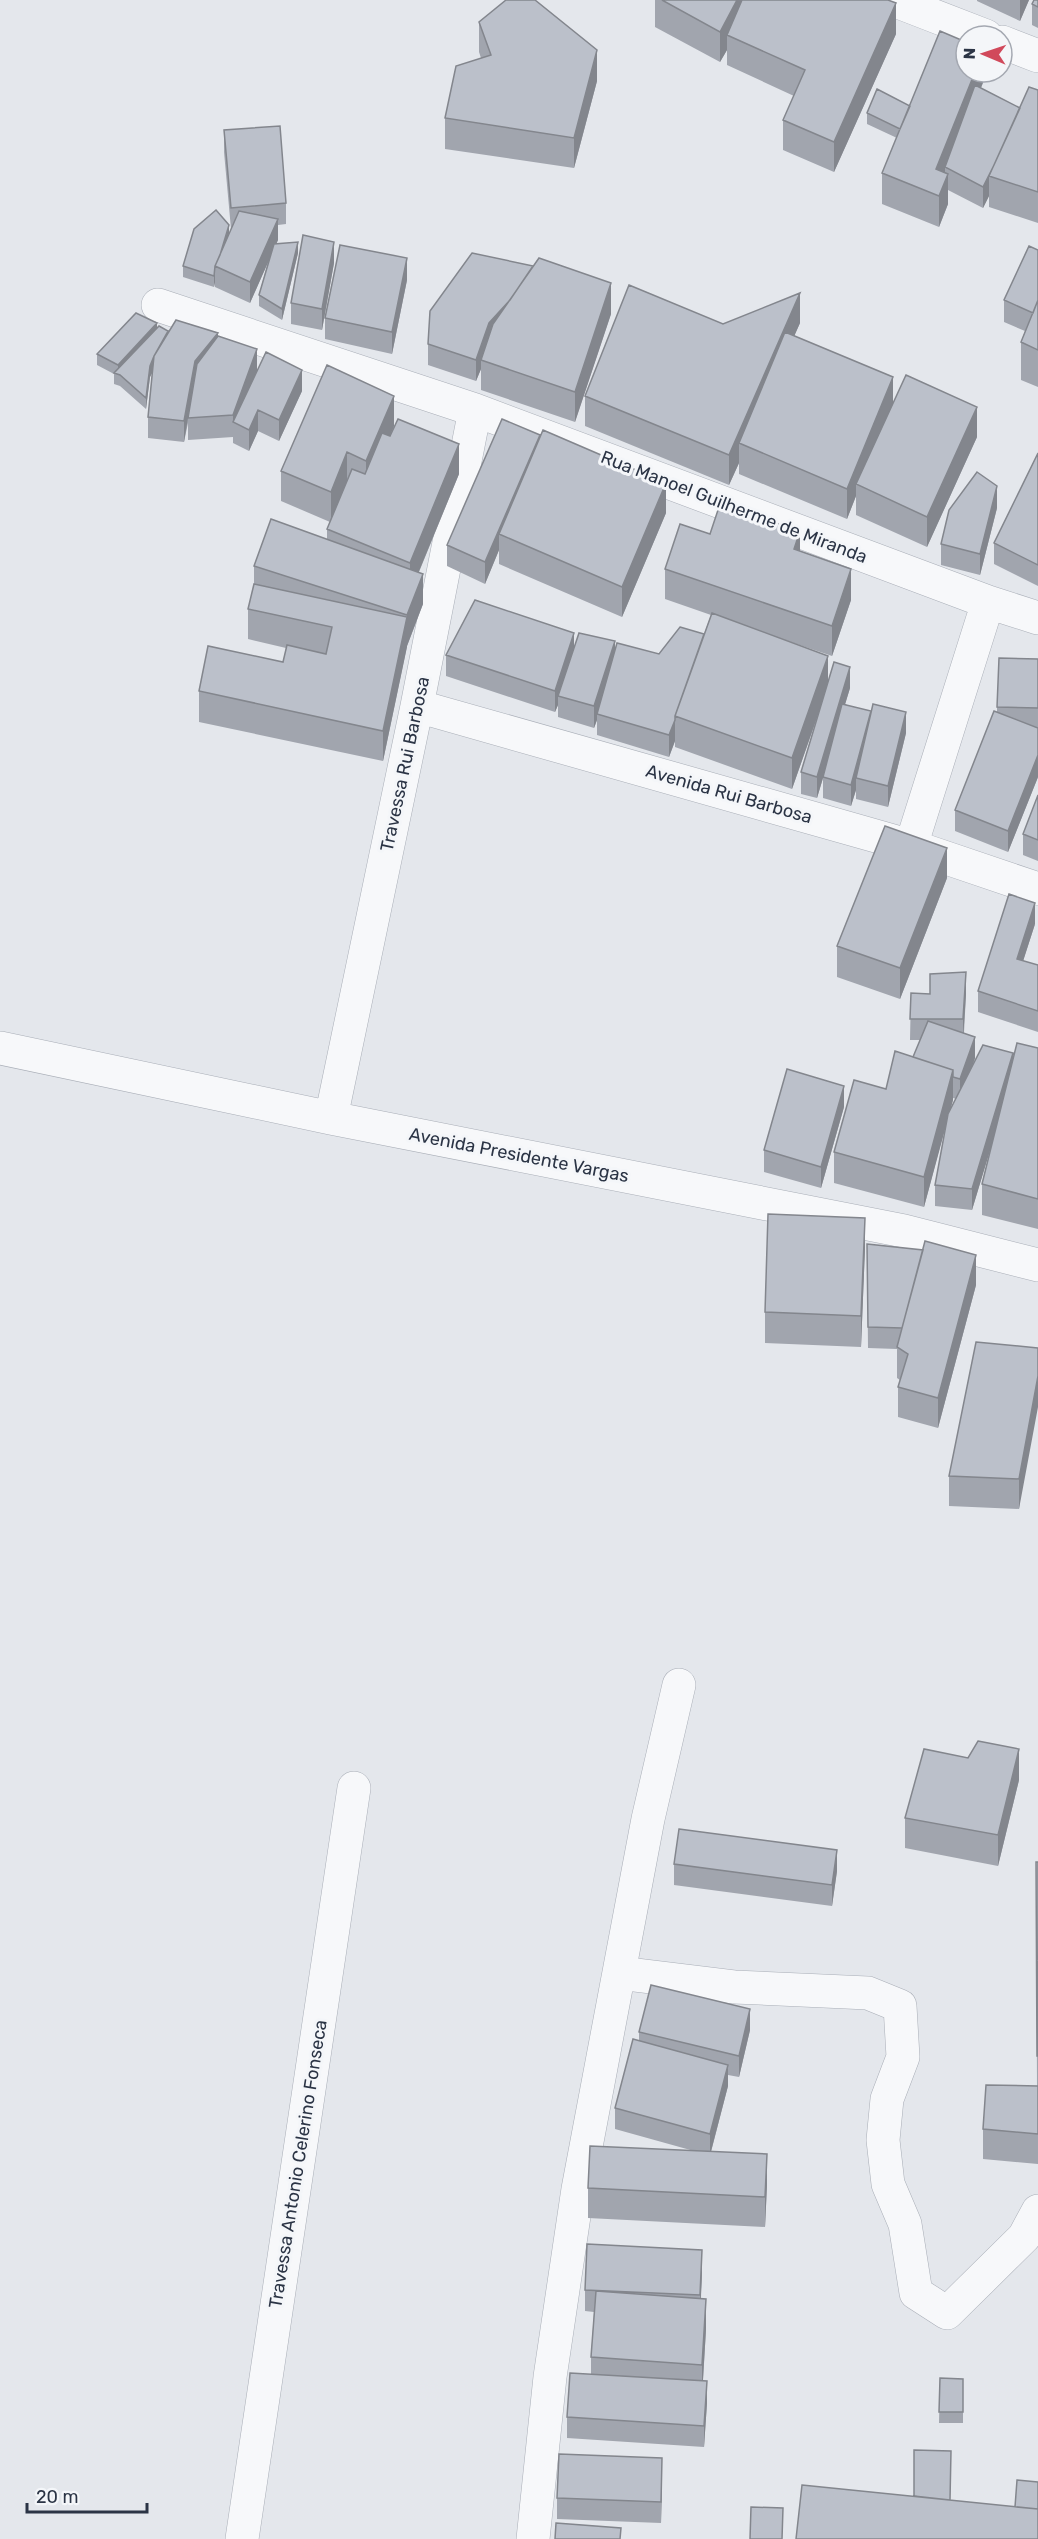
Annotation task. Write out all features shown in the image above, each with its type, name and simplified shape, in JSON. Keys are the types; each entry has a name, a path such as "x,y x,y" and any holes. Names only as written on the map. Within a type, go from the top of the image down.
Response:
{"street":[{"path":"893,0 955,24"},
{"path":"1014,47 1038,56"},
{"name":"Rua Manoel Guilherme de Miranda","path":"158,305 476,410 988,602 1038,618"},
{"name":"Travessa Rui Barbosa","path":"330,1118 417,706 476,410"},
{"path":"911,846 988,602"},
{"name":"Avenida Rui Barbosa","path":"417,706 911,846 1038,889"},
{"name":"Avenida Presidente Vargas","path":"0,1048 330,1118 904,1231 1038,1265"},
{"path":"533,2539 550,2377 578,2189 648,1819 679,1685"},
{"name":"Travessa Antonio Celerino Fonseca","path":"242,2539 354,1788"},
{"path":"619,1973 734,1987 868,1993 900,2006 903,2057 887,2099 882,2140 888,2184 905,2224 916,2293 947,2313 1024,2237 1038,2211"}],"building":[{"path":"506,0 535,0 597,50 574,138 445,118 456,66 491,55 479,22"},
{"path":"662,0 737,0 720,32"},
{"path":"742,0 888,0 896,3 834,142 783,120 805,70 727,35"},
{"path":"1034,0 1038,0 1038,7 1032,4"},
{"path":"940,31 954,37 954,84 970,84 936,169 948,174 939,196 882,173"},
{"path":"975,85 1020,108 983,187 945,167"},
{"path":"1029,87 1038,90 1038,192 989,176"},
{"path":"877,89 910,106 900,129 867,113"},
{"path":"280,126 286,203 231,208 224,130"},
{"path":"216,210 229,225 215,266 214,276 183,266 194,229"},
{"path":"239,211 278,219 250,282 215,266"},
{"path":"303,235 334,242 322,309 291,303"},
{"path":"298,242 282,309 259,295 274,244"},
{"path":"340,245 407,258 392,332 325,318"},
{"path":"1029,246 1038,250 1038,300 1033,313 1004,300"},
{"path":"472,253 533,266 510,300 489,323 476,360 428,344 430,311"},
{"path":"539,258 611,283 575,392 481,360 493,324"},
{"path":"629,285 723,324 800,293 729,455 585,396"},
{"path":"1038,300 1038,350 1021,342"},
{"path":"136,313 157,323 118,365 97,354"},
{"path":"176,320 218,333 195,361 184,421 148,417 154,356"},
{"path":"159,326 168,331 150,366 146,398 120,375 114,373"},
{"path":"785,332 893,377 847,489 739,443"},
{"path":"218,336 257,349 233,415 188,418 197,364"},
{"path":"266,352 302,370 279,420 258,410 249,430 233,422"},
{"path":"327,365 394,396 366,461 347,452 331,492 281,471"},
{"path":"906,375 977,407 927,517 856,484"},
{"path":"398,419 459,444 410,563 327,529 352,469 365,474 382,433 390,436"},
{"path":"502,419 540,435 485,562 447,545"},
{"path":"543,430 666,483 622,587 499,534"},
{"path":"1038,453 1038,565 994,543"},
{"path":"977,472 997,486 980,554 941,544 949,510"},
{"path":"720,504 800,531 794,549 851,569 832,626 665,569 680,524 710,534"},
{"path":"271,519 423,574 407,615 254,566"},
{"path":"254,584 407,617 383,731 199,691 208,646 283,662 287,645 326,654 332,627 248,609"},
{"path":"475,600 574,633 555,691 446,655"},
{"path":"712,613 828,656 792,758 675,716"},
{"path":"680,627 704,634 669,735 597,714 617,643 659,654"},
{"path":"579,633 615,641 594,706 558,696"},
{"path":"999,658 1038,659 1038,708 997,707"},
{"path":"834,662 850,667 817,777 801,772"},
{"path":"842,704 871,711 851,785 823,777"},
{"path":"873,704 906,712 888,786 856,778"},
{"path":"994,711 1038,728 1038,755 1008,831 955,810"},
{"path":"1038,795 1038,840 1023,834"},
{"path":"885,826 947,848 900,968 837,946"},
{"path":"1009,894 1035,903 1017,959 1038,965 1038,1011 978,991"},
{"path":"966,972 963,1019 910,1019 911,993 930,994 930,974"},
{"path":"928,1021 975,1037 960,1079 953,1077 953,1070 913,1057"},
{"path":"1017,1043 1038,1048 1038,1199 982,1184"},
{"path":"983,1045 1013,1053 972,1189 935,1185 948,1114"},
{"path":"895,1051 953,1070 924,1177 834,1152 854,1080 886,1089"},
{"path":"787,1069 844,1086 821,1167 764,1150"},
{"path":"768,1214 865,1218 861,1316 765,1312"},
{"path":"925,1241 976,1255 938,1398 898,1387 908,1354 897,1347"},
{"path":"867,1244 923,1250 902,1328 868,1327"},
{"path":"976,1342 1038,1348 1038,1376 1019,1479 949,1476"},
{"path":"978,1741 1019,1749 998,1835 905,1818 924,1749 968,1758"},
{"path":"679,1829 837,1850 832,1885 674,1864"},
{"path":"1036,1862 1038,1862 1038,2056 1037,2056"},
{"path":"651,1985 750,2009 739,2056 639,2032"},
{"path":"633,2039 728,2065 710,2134 615,2108"},
{"path":"986,2085 1038,2086 1038,2134 983,2129"},
{"path":"590,2146 767,2154 765,2197 588,2188"},
{"path":"587,2244 702,2250 700,2295 585,2290"},
{"path":"596,2291 706,2299 702,2365 591,2357"},
{"path":"570,2373 707,2381 704,2426 567,2417"},
{"path":"940,2378 963,2379 963,2412 939,2412"},
{"path":"914,2450 951,2451 950,2500 914,2496"},
{"path":"559,2454 662,2458 661,2502 557,2498"},
{"path":"1017,2480 1038,2482 1038,2509 1015,2507"},
{"path":"802,2485 1038,2509 1038,2539 796,2539"},
{"path":"751,2507 783,2508 782,2539 750,2539"},
{"path":"556,2523 621,2528 620,2539 555,2539"}]}
